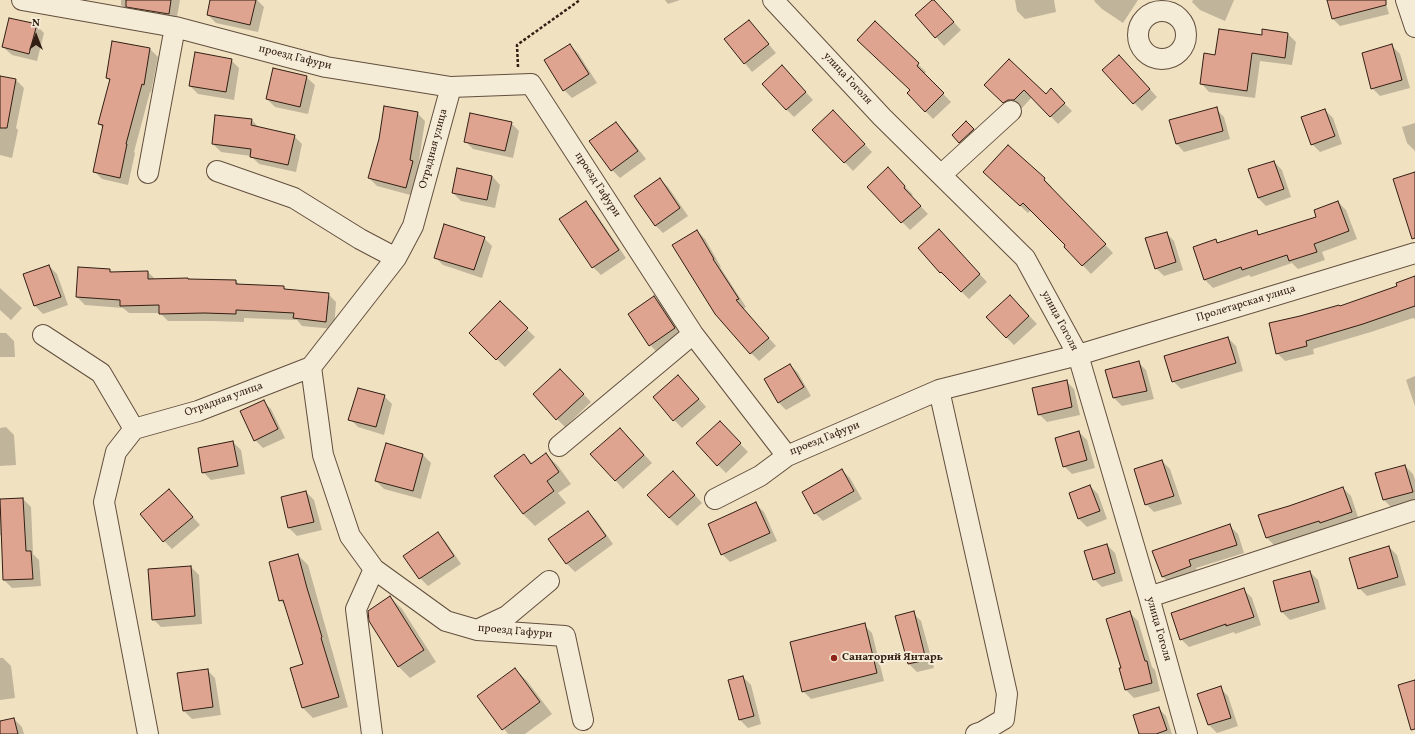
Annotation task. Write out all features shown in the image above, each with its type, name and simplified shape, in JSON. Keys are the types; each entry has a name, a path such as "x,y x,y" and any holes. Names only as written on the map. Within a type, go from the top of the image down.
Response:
{"street":[{"name":"проезд Гафури","path":"22,0 175,27 326,67 451,87 531,84 693,334 786,456 939,390 1078,355"},
{"name":"улица Гоголя","path":"773,0 882,117 1025,258 1078,355 1188,734"},
{"path":"1406,0 1415,28"},
{"path":"148,173 175,27"},
{"name":"Отрадная улица","path":"134,429 198,411 311,367 396,258 413,226 451,87"},
{"path":"941,175 1011,111"},
{"path":"217,171 294,198 360,239 396,258"},
{"name":"Пролетарская улица","path":"1078,355 1415,253"},
{"path":"559,446 693,334"},
{"path":"43,335 101,373 134,429 116,452 104,502 148,734"},
{"name":"проезд Гафури","path":"311,367 323,455 350,536 374,568 446,621 478,630 565,636 583,720"},
{"path":"939,390 1007,694 1004,719 976,734"},
{"path":"715,499 760,476 786,456"},
{"path":"1149,597 1415,510"},
{"path":"372,734 356,609 374,568"},
{"path":"478,630 507,616 549,581"}],"path":[{"path":"519,84 517,45 580,0"}],"building":[{"path":"126,0 171,0 169,14 126,7"},
{"path":"210,0 256,0 250,25 207,15"},
{"path":"932,0 934,0 954,22 935,38 915,15"},
{"path":"1327,0 1386,0 1386,5 1332,19"},
{"path":"9,18 37,24 29,54 2,47"},
{"path":"749,20 769,44 744,64 724,39"},
{"path":"875,21 919,63 917,66 944,93 925,112 907,93 910,90 857,40"},
{"path":"1219,29 1262,35 1262,29 1288,33 1285,58 1252,53 1247,91 1200,84 1204,53 1215,55"},
{"path":"112,41 150,48 144,85 142,84 126,144 120,178 93,172 103,125 98,124 110,79 106,78"},
{"path":"570,44 589,74 563,91 544,60"},
{"path":"1392,44 1402,80 1371,89 1362,53"},
{"path":"195,52 232,59 226,92 189,86"},
{"path":"1119,55 1150,89 1133,104 1102,70"},
{"path":"1009,59 1046,94 1051,88 1065,103 1050,117 1024,90 1014,100 1008,100 1003,103 984,85"},
{"path":"782,65 806,92 786,110 762,84"},
{"path":"273,68 307,76 300,107 266,99"},
{"path":"0,76 16,79 7,128 0,128"},
{"path":"384,106 418,112 410,160 413,161 406,188 368,178 379,139"},
{"path":"1217,107 1223,131 1176,144 1169,120"},
{"path":"1325,109 1335,136 1311,145 1301,117"},
{"path":"833,110 865,144 844,163 812,130"},
{"path":"470,113 512,122 505,151 464,142"},
{"path":"215,115 252,119 251,125 295,135 288,165 250,157 251,149 212,144"},
{"path":"966,121 974,129 959,143 952,135"},
{"path":"616,122 638,151 611,171 589,141"},
{"path":"1008,145 1045,178 1044,180 1106,244 1082,266 1064,247 1065,245 1023,203 1020,206 983,172"},
{"path":"1274,161 1284,189 1258,198 1248,169"},
{"path":"888,167 905,186 904,188 921,206 901,223 867,187"},
{"path":"457,168 492,176 487,200 452,193"},
{"path":"1415,172 1415,238 1412,239 1393,179"},
{"path":"660,178 680,208 655,226 634,196"},
{"path":"586,201 619,250 592,268 559,219"},
{"path":"1338,201 1349,231 1314,244 1317,252 1289,261 1287,255 1242,270 1241,267 1204,280 1193,247 1216,239 1217,243 1257,230 1258,235 1316,217 1314,210"},
{"path":"444,224 485,237 474,270 434,258"},
{"path":"939,229 980,274 961,292 941,272 940,273 918,248"},
{"path":"697,230 713,259 739,299 736,300 769,338 750,354 715,314 672,245"},
{"path":"1167,232 1176,262 1155,269 1145,238"},
{"path":"49,265 61,297 34,306 23,274"},
{"path":"78,267 110,269 110,272 148,271 148,279 188,278 236,280 236,284 284,286 284,289 329,293 326,322 293,318 294,313 236,310 236,314 159,314 159,305 120,306 120,300 76,297"},
{"path":"1415,276 1415,306 1363,324 1306,341 1307,346 1276,354 1269,323 1339,305 1340,306 1397,286 1396,283"},
{"path":"1010,295 1029,316 1006,338 986,317"},
{"path":"654,296 675,328 649,346 628,314"},
{"path":"500,301 528,328 496,360 469,333"},
{"path":"1228,337 1236,363 1172,382 1164,356"},
{"path":"1139,361 1147,391 1113,398 1105,370"},
{"path":"790,364 804,387 778,403 764,379"},
{"path":"560,369 584,394 556,420 533,394"},
{"path":"678,375 699,399 673,421 653,397"},
{"path":"1067,380 1072,407 1038,415 1032,388"},
{"path":"358,388 385,395 376,427 348,420"},
{"path":"264,400 278,429 254,441 240,411"},
{"path":"720,421 741,443 717,466 696,443"},
{"path":"620,428 644,455 615,481 590,454"},
{"path":"1079,431 1087,460 1063,467 1055,438"},
{"path":"233,441 238,466 202,473 198,448"},
{"path":"386,443 423,454 413,491 375,481"},
{"path":"546,453 559,472 547,481 554,491 523,514 494,476 524,454 531,464"},
{"path":"1162,460 1174,496 1145,505 1134,469"},
{"path":"1405,465 1413,492 1383,500 1375,473"},
{"path":"842,469 854,491 814,514 802,492"},
{"path":"673,471 695,495 669,518 647,495"},
{"path":"1090,485 1100,511 1078,519 1069,493"},
{"path":"1343,487 1352,512 1320,523 1319,521 1266,538 1258,515"},
{"path":"169,489 193,517 163,542 140,514"},
{"path":"306,491 314,522 288,528 281,497"},
{"path":"23,498 26,551 31,551 33,579 3,580 0,499"},
{"path":"756,502 770,533 721,555 708,524"},
{"path":"588,511 606,536 566,564 548,539"},
{"path":"1230,524 1237,545 1189,560 1191,566 1162,577 1152,551"},
{"path":"438,532 454,556 419,579 403,556"},
{"path":"1107,544 1115,573 1093,580 1084,551"},
{"path":"1389,546 1398,577 1358,589 1349,558"},
{"path":"298,554 339,697 302,708 290,668 303,664 283,600 279,601 269,562"},
{"path":"191,566 195,616 152,620 148,569"},
{"path":"1310,571 1319,602 1281,612 1273,581"},
{"path":"1244,588 1254,617 1226,626 1226,624 1180,640 1171,613"},
{"path":"390,596 424,650 398,667 369,621 368,611"},
{"path":"914,611 926,660 908,664 895,616"},
{"path":"1130,611 1145,661 1147,661 1152,683 1125,690 1119,668 1121,668 1106,619"},
{"name":"Санаторий Янтарь","path":"865,623 877,673 802,692 790,642"},
{"path":"515,668 540,702 502,730 477,696"},
{"path":"208,669 213,707 183,711 177,673"},
{"path":"743,676 754,716 739,720 728,680"},
{"path":"1415,680 1415,729 1411,730 1398,685"},
{"path":"1221,686 1231,718 1208,725 1197,694"},
{"path":"1159,707 1167,730 1156,734 1139,734 1133,715"},
{"path":"14,718 18,734 0,734 0,721"}],"place":[{"name":"Санаторий Янтарь","path":"834,658"}]}
